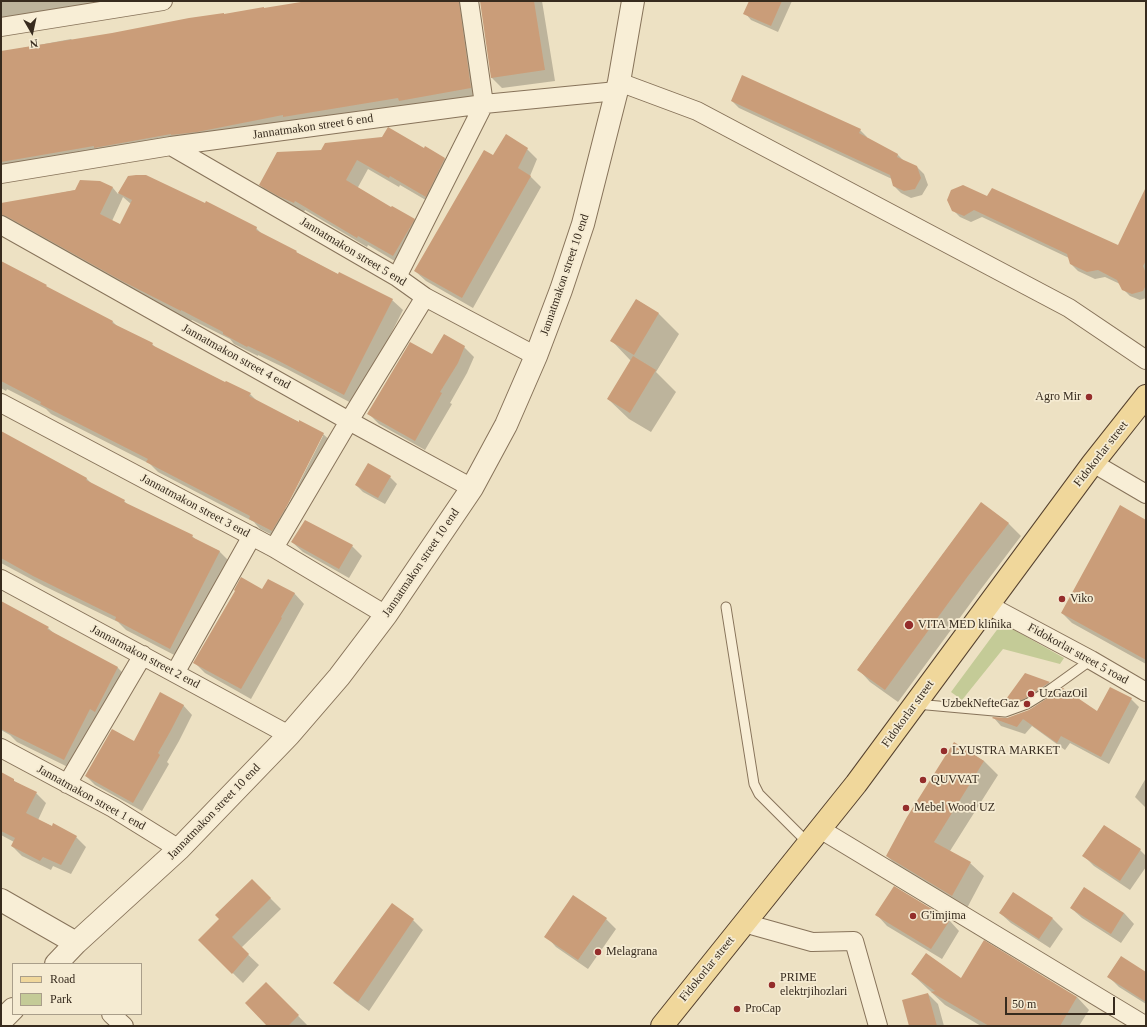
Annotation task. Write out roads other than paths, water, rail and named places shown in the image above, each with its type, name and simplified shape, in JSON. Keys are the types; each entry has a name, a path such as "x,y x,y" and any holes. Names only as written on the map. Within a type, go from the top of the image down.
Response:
{"main road":[{"name":"Fidokorlar street","path":"662,1026 856,784 1093,463 1146,396"}],"street":[{"path":"1,27 163,1"},
{"path":"397,277 484,104 469,1"},
{"name":"Jannatmakon street 10 end","path":"58,963 76,943 179,849 289,735 339,677 386,615 472,488 506,424 536,356 561,290 583,224 618,87 633,1"},
{"path":"618,87 697,111 1069,308 1146,360"},
{"name":"Jannatmakon street 6 end","path":"1,174 170,146 618,87"},
{"name":"Jannatmakon street 5 end","path":"170,146 397,277 425,297 536,356"},
{"name":"Jannatmakon street 4 end","path":"1,225 349,421 472,488"},
{"path":"274,548 349,421 425,297"},
{"name":"Jannatmakon street 3 end","path":"1,403 274,548 386,615"},
{"path":"1093,463 1146,494"},
{"path":"175,673 252,536"},
{"name":"Jannatmakon street 2 end","path":"1,579 289,735"},
{"name":"Fidokorlar street 5 road","path":"988,605 1091,660 1146,692"},
{"path":"67,784 143,655"},
{"name":"Jannatmakon street 1 end","path":"1,748 112,808 179,849"},
{"path":"814,836 1146,1026"},
{"path":"1,900 76,943"},
{"path":"744,922 812,942 854,941 878,1026"},
{"path":"1,1021 12,1010"},
{"path":"112,1015 124,1026"}],"lane":[{"path":"726,607 754,784 759,794 814,836"},
{"path":"914,704 1005,712 1027,704 1091,660"}],"place":[{"name":"Agro Mir","path":"1089,397"},
{"name":"Viko","path":"1062,599"},
{"name":"VITA MED klinika","path":"909,625"},
{"name":"UzGazOil","path":"1031,694"},
{"name":"UzbekNefteGaz","path":"1027,704"},
{"name":"LYUSTRA MARKET","path":"944,751"},
{"name":"QUVVAT","path":"923,780"},
{"name":"Mebel Wood UZ","path":"906,808"},
{"name":"G'imjima","path":"913,916"},
{"name":"Melagrana","path":"598,952"},
{"name":"PRIME elektrjihozlari","path":"772,985"},
{"name":"ProCap","path":"737,1009"}]}
